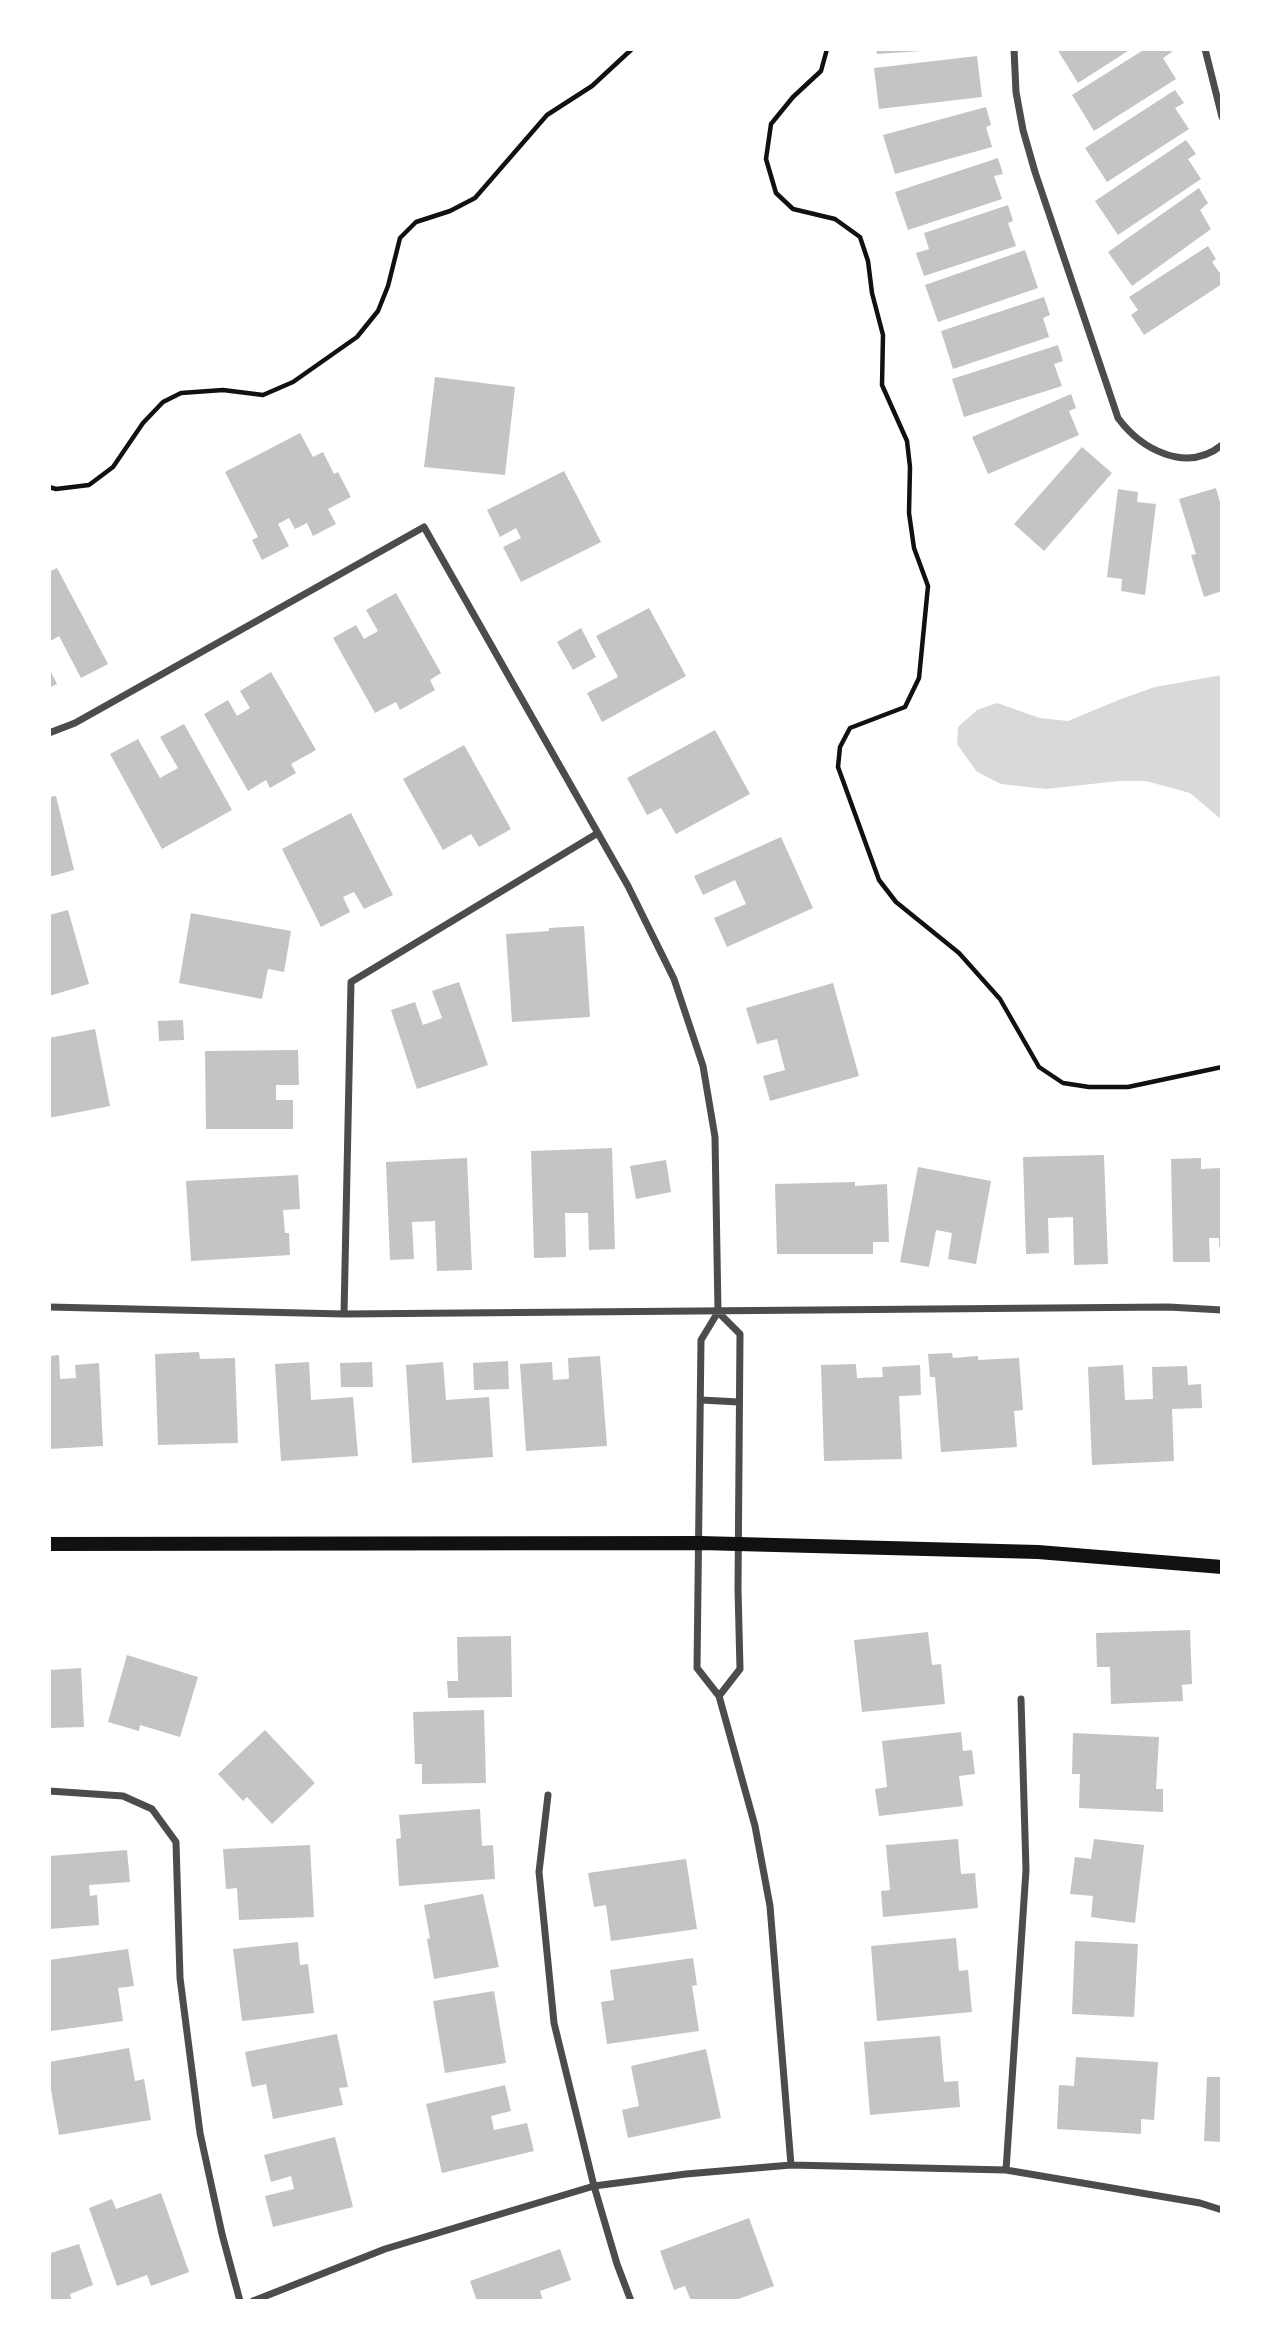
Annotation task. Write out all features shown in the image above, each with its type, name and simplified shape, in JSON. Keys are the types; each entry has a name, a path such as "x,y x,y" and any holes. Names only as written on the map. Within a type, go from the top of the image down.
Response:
{"main road":[{"path":"49,1544 700,1543 1038,1552 1222,1567"}],"street":[{"path":"1014,49 1016,92 1023,130 1118,418 1130,434 1147,447 1165,455 1193,458 1216,450 1222,445"},
{"path":"1205,49 1222,117"},
{"path":"49,733 75,723 424,527 628,886 674,979 703,1066 715,1137 718,1312 701,1340 697,1668 719,1696 755,1826 770,1906 791,2165"},
{"path":"344,1314 351,982 598,833"},
{"path":"49,1307 344,1314 1168,1307 1222,1310"},
{"path":"718,1312 740,1334 740,1669 719,1696"},
{"path":"701,1400 740,1402"},
{"path":"1006,2170 1026,1870 1021,1699"},
{"path":"49,1791 123,1796 152,1810 176,1842 180,1978 200,2133 240,2301"},
{"path":"548,1796 539,1872 554,2023 594,2186 631,2301"},
{"path":"253,2301 385,2249 594,2186 686,2174 791,2165 1006,2170 1200,2203 1222,2210"}],"path":[{"path":"49,487 56,489 89,485 113,467 143,423 163,402 181,393 223,390 263,394 293,382 357,337 378,311 388,286 400,238 416,222 450,211 475,198 547,115 592,86 632,49"},
{"path":"827,49 821,71 793,97 771,124 766,159 776,193 793,209 835,219 860,237 868,261 872,293 883,335 882,385 907,441 910,467 909,513 915,548 928,586 919,678 905,707 850,728 840,747 838,767 879,880 896,902 959,953 1000,999 1039,1067 1063,1083 1089,1087 1128,1087 1222,1067"}],"shaded area":[{"path":"1222,675 1222,820 1190,793 1146,781 1119,781 1046,789 1001,784 977,772 957,744 958,727 977,710 997,703 1040,718 1068,721 1155,687"}],"building":[{"path":"876,49 923,49 923,51 877,54"},
{"path":"1057,49 1131,49 1078,83"},
{"path":"1145,49 1169,49 1172,52 1163,58 1176,79 1094,131 1072,95"},
{"path":"977,56 982,97 879,109 874,68"},
{"path":"1175,90 1184,103 1175,108 1189,129 1107,182 1085,148"},
{"path":"986,107 991,125 986,127 992,147 895,174 883,135"},
{"path":"1186,140 1196,154 1188,159 1201,179 1118,235 1095,201"},
{"path":"998,158 1003,174 994,176 1002,199 908,230 895,192"},
{"path":"1199,188 1208,203 1200,210 1211,229 1132,286 1108,252"},
{"path":"1008,205 1013,221 1008,223 1016,246 924,276 916,253 929,249 924,233"},
{"path":"1208,246 1216,259 1212,262 1222,276 1222,284 1144,335 1131,315 1138,310 1129,297"},
{"path":"1025,250 1038,288 938,322 925,285"},
{"path":"1044,297 1050,315 1043,318 1049,337 953,369 941,331"},
{"path":"1058,345 1063,361 1054,364 1062,386 964,417 952,379"},
{"path":"435,377 515,387 505,475 424,467"},
{"path":"1071,394 1076,408 1069,411 1079,435 988,474 972,437"},
{"path":"300,433 313,457 323,452 334,474 338,472 351,497 328,509 336,524 313,536 307,523 295,529 289,518 278,524 289,546 262,560 252,540 258,537 225,472"},
{"path":"1082,447 1112,473 1044,551 1014,524"},
{"path":"564,471 601,542 521,582 503,547 521,538 516,528 500,537 487,510"},
{"path":"1216,488 1222,509 1222,591 1204,597 1191,555 1196,554 1179,499"},
{"path":"1118,489 1138,492 1137,502 1156,504 1145,595 1121,591 1122,579 1107,577"},
{"path":"57,568 108,664 81,678 59,636 49,642 49,572"},
{"path":"396,593 441,673 430,680 435,690 400,710 396,702 375,713 333,638 356,625 364,639 378,631 366,610"},
{"path":"649,608 686,676 602,722 587,693 618,677 596,636"},
{"path":"581,628 596,657 573,670 557,642"},
{"path":"49,668 57,684 49,688"},
{"path":"271,672 316,750 291,764 296,773 270,788 266,780 248,791 204,714 228,700 237,716 250,708 240,691"},
{"path":"184,724 232,810 162,849 110,754 138,739 160,778 178,768 160,737"},
{"path":"715,730 750,794 676,834 661,808 647,815 627,778"},
{"path":"464,745 511,829 479,847 471,834 443,850 403,779"},
{"path":"56,796 74,870 49,877 49,797"},
{"path":"351,813 393,895 364,909 354,892 343,897 350,912 321,927 282,849"},
{"path":"781,837 813,908 727,947 714,918 746,904 735,880 703,895 694,876"},
{"path":"68,910 89,984 49,996 49,915"},
{"path":"191,913 291,931 284,972 268,969 262,999 179,983"},
{"path":"584,926 590,1017 512,1022 506,934"},
{"path":"459,982 488,1065 417,1089 391,1010 415,1002 423,1025 442,1018 432,991"},
{"path":"833,983 859,1076 770,1101 763,1076 785,1070 777,1039 757,1044 746,1008"},
{"path":"183,1020 184,1040 159,1041 158,1021"},
{"path":"95,1029 110,1106 49,1118 49,1038"},
{"path":"298,1050 299,1085 276,1085 276,1100 293,1100 293,1129 206,1129 205,1051"},
{"path":"612,1148 615,1249 589,1250 588,1213 565,1213 566,1257 534,1258 531,1151"},
{"path":"1104,1155 1108,1264 1074,1265 1073,1217 1048,1218 1049,1253 1026,1254 1023,1157"},
{"path":"467,1158 472,1270 437,1271 435,1221 412,1222 414,1259 390,1260 386,1162"},
{"path":"1201,1158 1201,1169 1222,1168 1222,1247 1219,1247 1219,1238 1209,1238 1210,1262 1173,1262 1171,1159"},
{"path":"666,1160 671,1192 636,1199 630,1166"},
{"path":"918,1167 991,1181 976,1264 948,1259 952,1233 936,1230 929,1267 900,1262"},
{"path":"298,1175 300,1209 283,1210 285,1233 289,1233 290,1255 191,1261 186,1181"},
{"path":"855,1182 855,1186 887,1184 889,1242 873,1242 873,1254 777,1254 775,1184"},
{"path":"199,1352 200,1359 235,1358 238,1443 158,1445 155,1354"},
{"path":"952,1353 953,1358 978,1356 978,1360 1019,1358 1023,1410 1014,1411 1017,1447 941,1452 935,1377 930,1377 928,1354"},
{"path":"59,1355 60,1379 76,1378 75,1365 99,1363 103,1446 49,1449 49,1356"},
{"path":"600,1356 607,1446 526,1451 520,1364 552,1362 553,1380 569,1379 568,1358"},
{"path":"508,1361 509,1389 474,1390 473,1363"},
{"path":"309,1362 311,1400 353,1397 358,1456 281,1461 275,1364"},
{"path":"372,1362 373,1387 341,1387 340,1363"},
{"path":"443,1362 446,1400 489,1397 493,1457 412,1463 406,1365"},
{"path":"856,1364 857,1378 883,1377 882,1367 920,1365 921,1395 899,1396 902,1459 824,1461 821,1365"},
{"path":"1123,1365 1125,1400 1153,1399 1152,1367 1187,1366 1188,1385 1201,1384 1202,1408 1172,1409 1174,1461 1092,1465 1088,1367"},
{"path":"1190,1630 1192,1684 1182,1685 1183,1701 1111,1704 1110,1667 1097,1667 1096,1633"},
{"path":"928,1632 932,1665 941,1664 945,1704 862,1712 854,1640"},
{"path":"511,1636 512,1697 448,1698 447,1681 458,1681 457,1637"},
{"path":"127,1655 198,1677 180,1737 140,1725 139,1731 108,1722"},
{"path":"81,1668 84,1727 49,1728 49,1670"},
{"path":"484,1710 486,1783 422,1784 422,1764 415,1764 413,1712"},
{"path":"265,1730 315,1783 272,1824 247,1797 243,1801 218,1774"},
{"path":"961,1732 963,1751 972,1750 975,1774 959,1776 963,1806 879,1816 875,1789 887,1787 882,1741"},
{"path":"1073,1733 1159,1737 1156,1789 1163,1789 1163,1812 1079,1808 1080,1774 1072,1774"},
{"path":"480,1809 482,1846 493,1845 495,1879 399,1886 396,1839 401,1838 399,1815"},
{"path":"958,1839 961,1874 975,1873 978,1908 883,1917 881,1891 890,1890 886,1845"},
{"path":"1094,1839 1144,1845 1135,1923 1091,1917 1093,1896 1070,1894 1075,1857 1091,1859"},
{"path":"310,1845 314,1917 239,1920 237,1888 226,1889 223,1849"},
{"path":"127,1850 130,1882 89,1885 90,1896 97,1895 99,1925 49,1929 49,1856"},
{"path":"686,1859 697,1929 611,1941 606,1905 594,1907 588,1873"},
{"path":"483,1894 499,1967 434,1979 424,1905"},
{"path":"956,1938 959,1971 968,1970 972,2012 877,2021 871,1946"},
{"path":"1075,1941 1138,1944 1134,2017 1072,2014"},
{"path":"298,1942 300,1965 308,1964 314,2013 242,2021 233,1949"},
{"path":"128,1949 134,1986 118,1988 123,2021 51,2031 49,1960"},
{"path":"693,1958 697,1985 692,1986 699,2031 607,2044 601,2002 614,2000 610,1970"},
{"path":"494,1991 506,2063 445,2073 433,2001"},
{"path":"337,2034 348,2087 339,2088 343,2105 273,2119 266,2084 252,2087 245,2052"},
{"path":"940,2036 944,2082 958,2081 960,2107 870,2115 864,2042"},
{"path":"129,2048 135,2081 144,2079 151,2120 59,2135 49,2079 49,2062"},
{"path":"706,2049 721,2118 628,2138 622,2110 639,2106 631,2066"},
{"path":"1076,2057 1158,2062 1154,2120 1141,2119 1141,2134 1057,2129 1059,2085 1074,2086"},
{"path":"1207,2077 1222,2077 1222,2142 1204,2141"},
{"path":"505,2085 511,2111 491,2116 494,2130 527,2123 534,2151 442,2173 426,2104"},
{"path":"335,2137 353,2207 273,2227 265,2196 294,2189 291,2176 271,2182 264,2155"},
{"path":"161,2193 189,2272 151,2286 147,2275 117,2286 89,2208 112,2199 116,2209"},
{"path":"749,2218 774,2286 733,2301 691,2301 685,2286 674,2290 660,2251"},
{"path":"79,2244 93,2285 70,2294 72,2301 49,2301 49,2248 51,2253"},
{"path":"560,2249 571,2280 540,2291 543,2301 477,2301 470,2281"}]}
